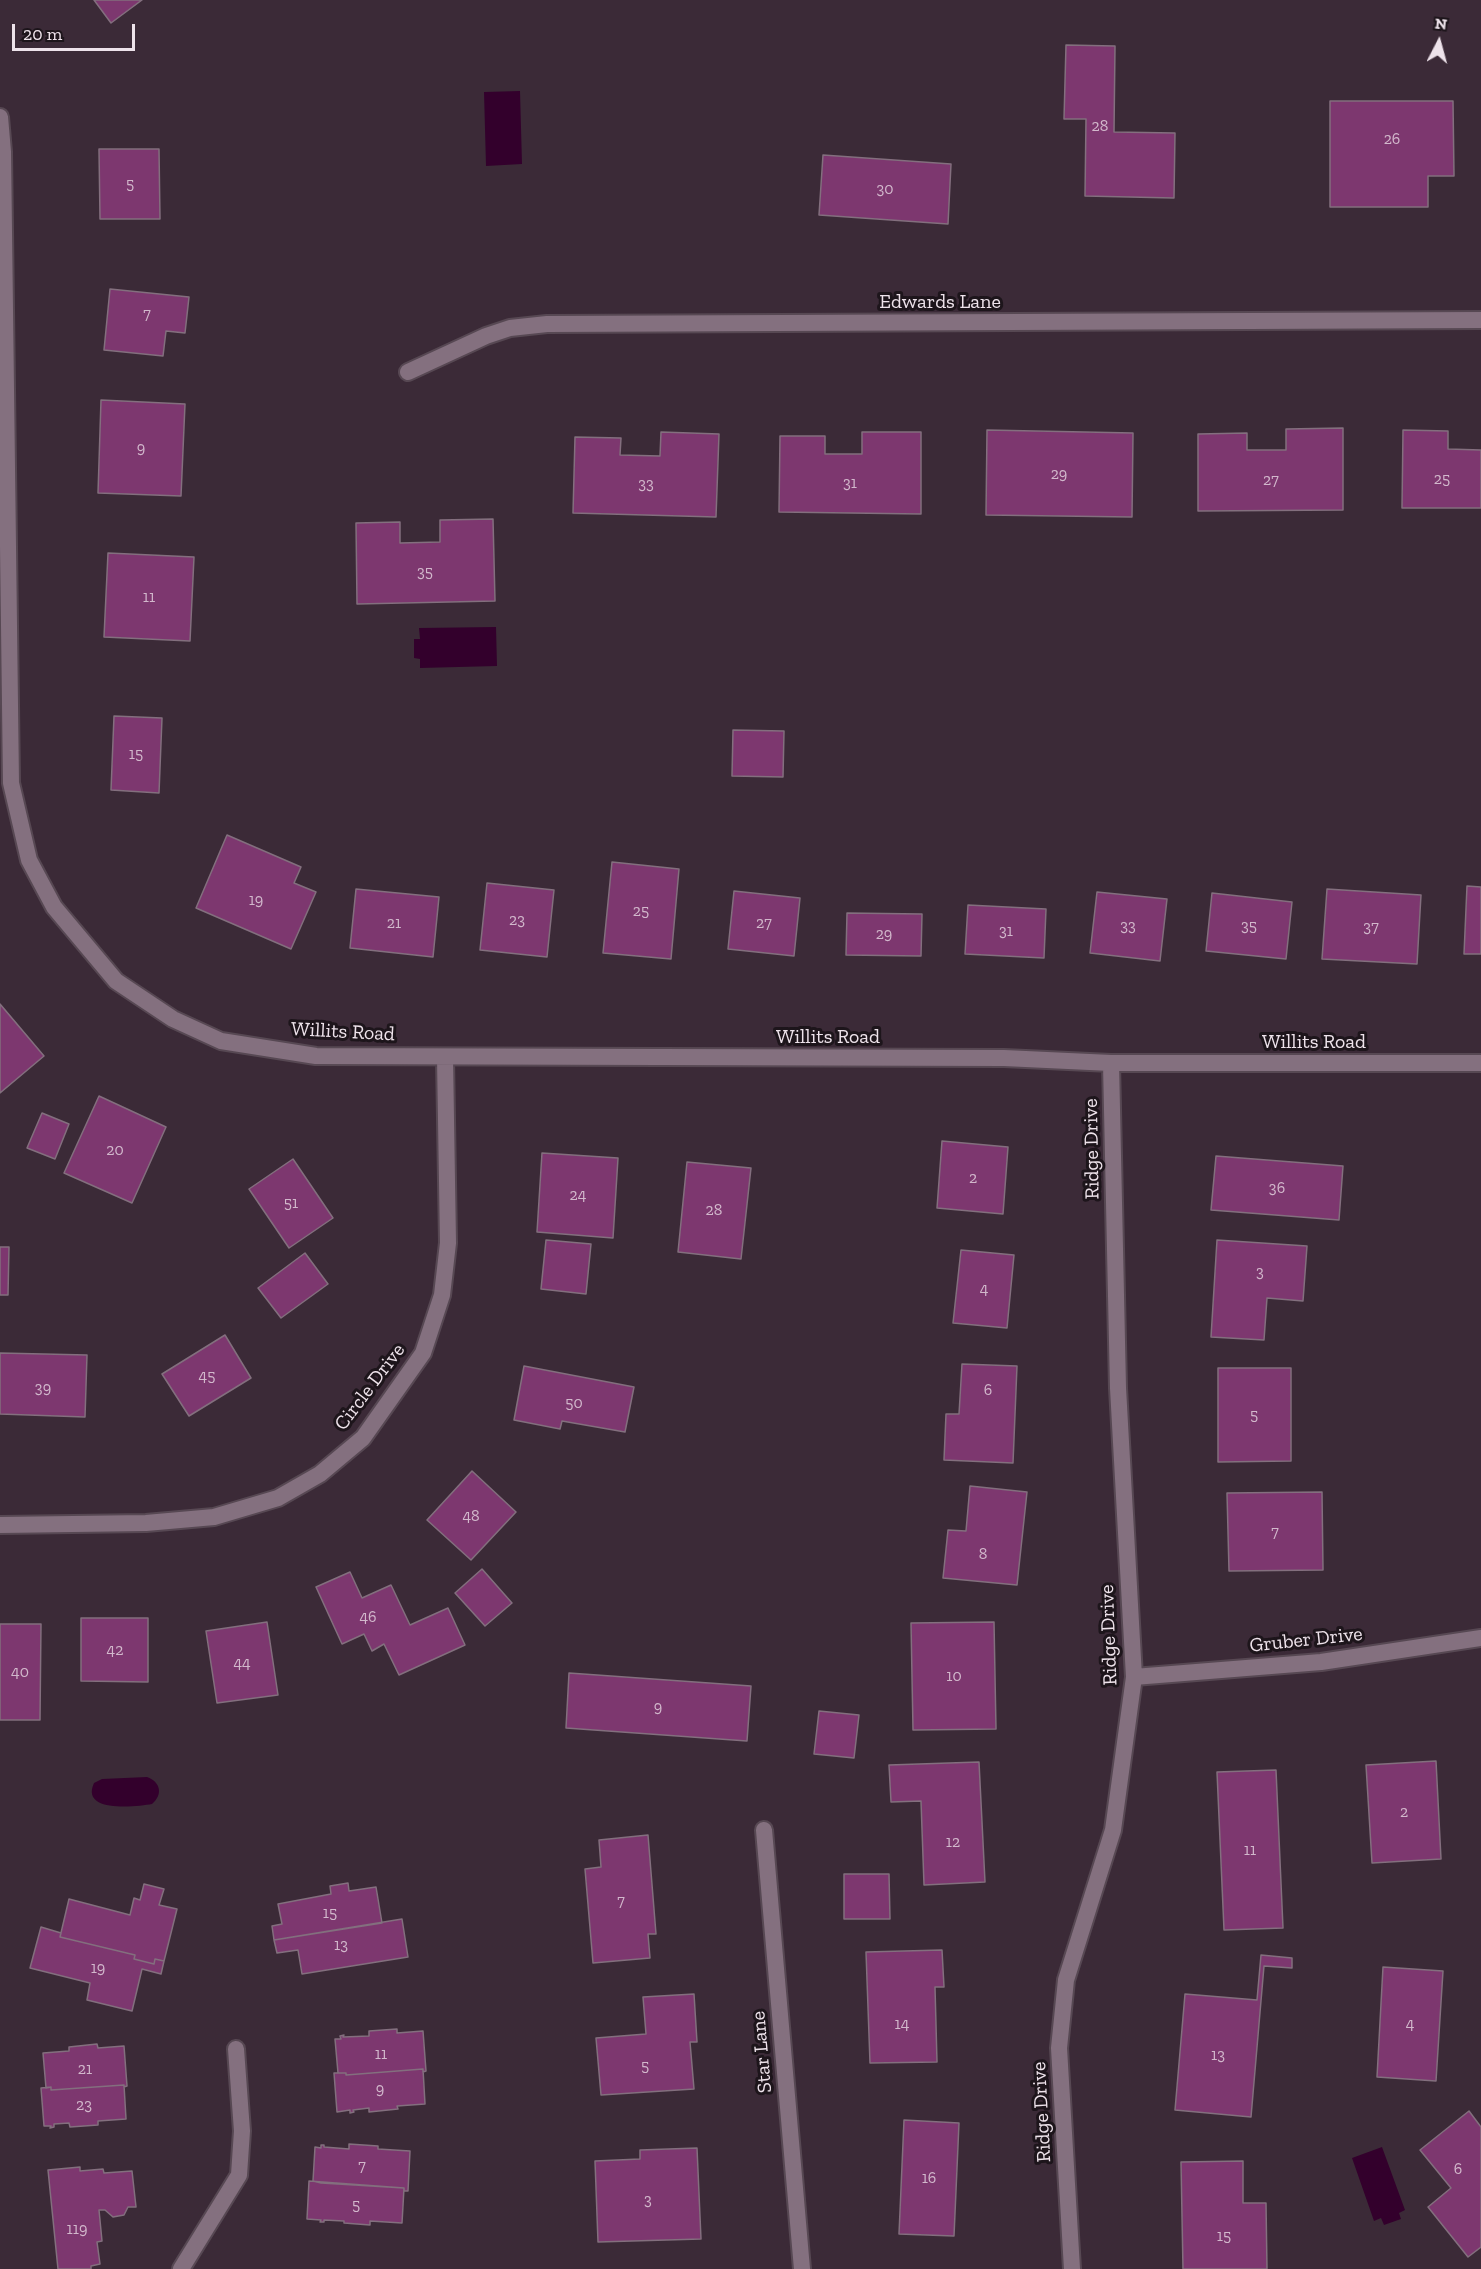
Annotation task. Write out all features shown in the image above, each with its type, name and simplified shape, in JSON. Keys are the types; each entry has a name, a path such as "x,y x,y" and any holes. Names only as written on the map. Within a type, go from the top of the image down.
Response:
{"street":[{"name":"Willits Road","path":"0,117 3,152 11,783 29,860 54,907 116,981 172,1019 220,1041 316,1056 993,1058 1111,1063 1481,1063"},
{"name":"Edwards Lane","path":"408,372 486,336 510,328 547,324 1481,320"},
{"name":"Circle Drive","path":"0,1525 146,1523 213,1517 278,1498 320,1474 363,1438 423,1353 442,1295 448,1243 445,1057"},
{"name":"Ridge Drive","path":"1072,2269 1060,2037 1066,1980 1113,1830 1134,1677 1118,1388 1111,1063"},
{"name":"Gruber Drive","path":"1134,1677 1321,1662 1481,1638"},
{"name":"Star Lane","path":"764,1830 802,2269"},
{"path":"181,2269 239,2175 242,2131 236,2049"}],"shaded area":[{"path":"520,91 522,164 486,166 484,92"},
{"path":"496,627 497,666 420,668 420,659 414,658 414,639 420,639 419,628"},
{"path":"147,1777 158,1785 159,1789 158,1797 152,1804 112,1806 102,1804 95,1799 92,1793 94,1783 102,1779"},
{"path":"1382,2147 1405,2210 1399,2213 1401,2219 1384,2225 1381,2218 1374,2221 1352,2158"}],"building":[{"path":"94,0 142,0 111,23"},
{"path":"1066,45 1115,46 1114,132 1175,133 1174,198 1085,196 1086,119 1064,119"},
{"path":"1330,101 1453,101 1454,176 1428,176 1428,207 1330,207"},
{"path":"99,149 159,149 160,219 100,219"},
{"path":"823,155 951,164 948,224 819,215"},
{"path":"110,289 189,297 185,333 166,331 163,356 104,350"},
{"path":"101,400 185,404 181,496 98,493"},
{"path":"1343,428 1343,510 1198,511 1198,434 1247,433 1247,450 1286,450 1286,429"},
{"path":"987,430 1133,433 1132,517 986,515"},
{"path":"1403,430 1448,431 1448,449 1481,450 1481,508 1402,508"},
{"path":"661,432 719,434 716,517 573,513 575,437 621,438 620,455 660,456"},
{"path":"862,432 921,432 921,514 779,512 780,436 825,436 825,454 862,454"},
{"path":"493,519 495,601 357,604 356,523 400,522 400,543 440,542 440,520"},
{"path":"108,553 194,557 190,641 104,637"},
{"path":"114,716 162,718 159,793 111,790"},
{"path":"733,730 784,731 783,777 732,776"},
{"path":"227,835 301,867 294,883 316,892 291,949 196,908"},
{"path":"612,862 679,869 671,959 603,953"},
{"path":"487,883 554,890 547,957 480,950"},
{"path":"1467,886 1481,887 1481,954 1464,954"},
{"path":"356,889 439,897 433,957 350,948"},
{"path":"1327,889 1421,895 1417,964 1322,959"},
{"path":"734,891 800,898 794,956 728,949"},
{"path":"1097,892 1167,899 1160,961 1090,953"},
{"path":"1212,893 1292,902 1286,959 1206,951"},
{"path":"968,905 1046,909 1044,958 965,954"},
{"path":"847,913 922,914 921,956 846,955"},
{"path":"0,1004 44,1056 0,1093"},
{"path":"99,1096 166,1127 132,1203 64,1173"},
{"path":"42,1113 69,1124 55,1159 27,1148"},
{"path":"942,1141 1008,1147 1003,1214 937,1208"},
{"path":"542,1153 618,1158 613,1238 537,1232"},
{"path":"1216,1156 1343,1166 1339,1220 1211,1210"},
{"path":"293,1159 333,1218 289,1248 249,1189"},
{"path":"687,1162 751,1168 741,1259 678,1252"},
{"path":"546,1240 591,1244 586,1294 541,1289"},
{"path":"1217,1240 1307,1246 1303,1301 1267,1298 1264,1340 1211,1337"},
{"path":"0,1247 9,1247 8,1295 0,1295"},
{"path":"961,1250 1014,1255 1007,1328 953,1323"},
{"path":"305,1253 328,1284 281,1318 258,1288"},
{"path":"225,1335 251,1378 189,1416 162,1374"},
{"path":"0,1353 87,1355 85,1417 0,1414"},
{"path":"962,1364 1017,1366 1013,1463 944,1460 946,1414 959,1414"},
{"path":"524,1366 634,1387 625,1432 562,1421 560,1429 514,1420"},
{"path":"1218,1368 1291,1368 1291,1461 1218,1462"},
{"path":"472,1471 516,1512 471,1560 427,1520"},
{"path":"970,1486 1027,1492 1017,1585 943,1578 948,1530 966,1531"},
{"path":"1322,1492 1323,1570 1229,1571 1227,1493"},
{"path":"482,1569 512,1603 485,1626 455,1593"},
{"path":"350,1572 362,1598 391,1585 410,1625 448,1608 465,1645 399,1675 384,1644 372,1651 364,1634 342,1644 316,1587"},
{"path":"81,1618 148,1618 148,1682 81,1681"},
{"path":"267,1622 278,1695 217,1703 206,1631"},
{"path":"994,1622 996,1729 913,1730 911,1623"},
{"path":"0,1624 41,1624 40,1720 0,1720"},
{"path":"569,1673 751,1686 747,1741 566,1728"},
{"path":"819,1711 859,1715 854,1758 814,1754"},
{"path":"1436,1761 1441,1859 1372,1863 1366,1765"},
{"path":"979,1762 985,1882 924,1885 921,1801 891,1802 889,1765"},
{"path":"1276,1770 1283,1928 1224,1930 1217,1772"},
{"path":"648,1835 656,1934 648,1934 650,1958 593,1963 585,1869 601,1867 599,1840"},
{"path":"844,1874 889,1874 890,1919 844,1919"},
{"path":"348,1883 349,1891 376,1887 382,1923 274,1940 272,1926 282,1924 278,1904 331,1894 330,1886"},
{"path":"144,1884 164,1889 159,1905 177,1909 164,1961 155,1959 154,1964 134,1959 135,1955 60,1937 69,1899 130,1915 134,1898 140,1900"},
{"path":"402,1919 408,1957 302,1974 298,1950 277,1953 274,1940"},
{"path":"41,1927 61,1933 60,1937 135,1955 134,1959 154,1964 155,1959 164,1961 161,1974 142,1969 132,2011 87,2000 90,1983 30,1968"},
{"path":"942,1950 944,1987 935,1987 937,2062 870,2063 866,1952"},
{"path":"1261,1955 1292,1958 1292,1968 1264,1966 1251,2117 1175,2110 1185,1994 1257,2000"},
{"path":"1383,1967 1443,1971 1436,2081 1377,2077"},
{"path":"694,1994 697,2042 690,2042 694,2089 601,2095 596,2038 646,2034 643,1997"},
{"path":"397,2029 397,2033 423,2031 426,2071 423,2072 423,2069 346,2075 346,2073 338,2073 335,2039 341,2039 340,2036 344,2035 343,2037 369,2036 369,2031"},
{"path":"97,2044 98,2048 124,2046 127,2086 51,2090 51,2087 46,2088 43,2053 69,2051 69,2047"},
{"path":"423,2069 425,2104 397,2106 398,2109 369,2112 369,2108 353,2110 354,2112 350,2113 350,2110 337,2112 334,2073 346,2073 346,2075"},
{"path":"124,2085 126,2119 98,2121 98,2125 70,2127 69,2123 54,2124 54,2127 50,2128 51,2126 44,2126 41,2088 51,2087 51,2090"},
{"path":"1469,2111 1481,2127 1481,2247 1468,2257 1428,2207 1451,2188 1420,2150"},
{"path":"904,2120 959,2123 954,2236 899,2234"},
{"path":"349,2144 410,2151 408,2191 404,2191 404,2188 313,2181 315,2147 321,2148 321,2145 324,2145 324,2147 349,2149"},
{"path":"697,2148 701,2239 598,2242 595,2161 640,2159 640,2150"},
{"path":"1243,2161 1243,2203 1266,2203 1267,2269 1183,2269 1181,2162"},
{"path":"80,2167 80,2171 103,2169 104,2173 132,2171 136,2207 128,2207 124,2215 113,2217 105,2210 99,2210 102,2241 97,2242 100,2264 91,2266 91,2269 58,2269 48,2170"},
{"path":"309,2181 404,2188 402,2223 370,2221 370,2225 307,2219"}]}
